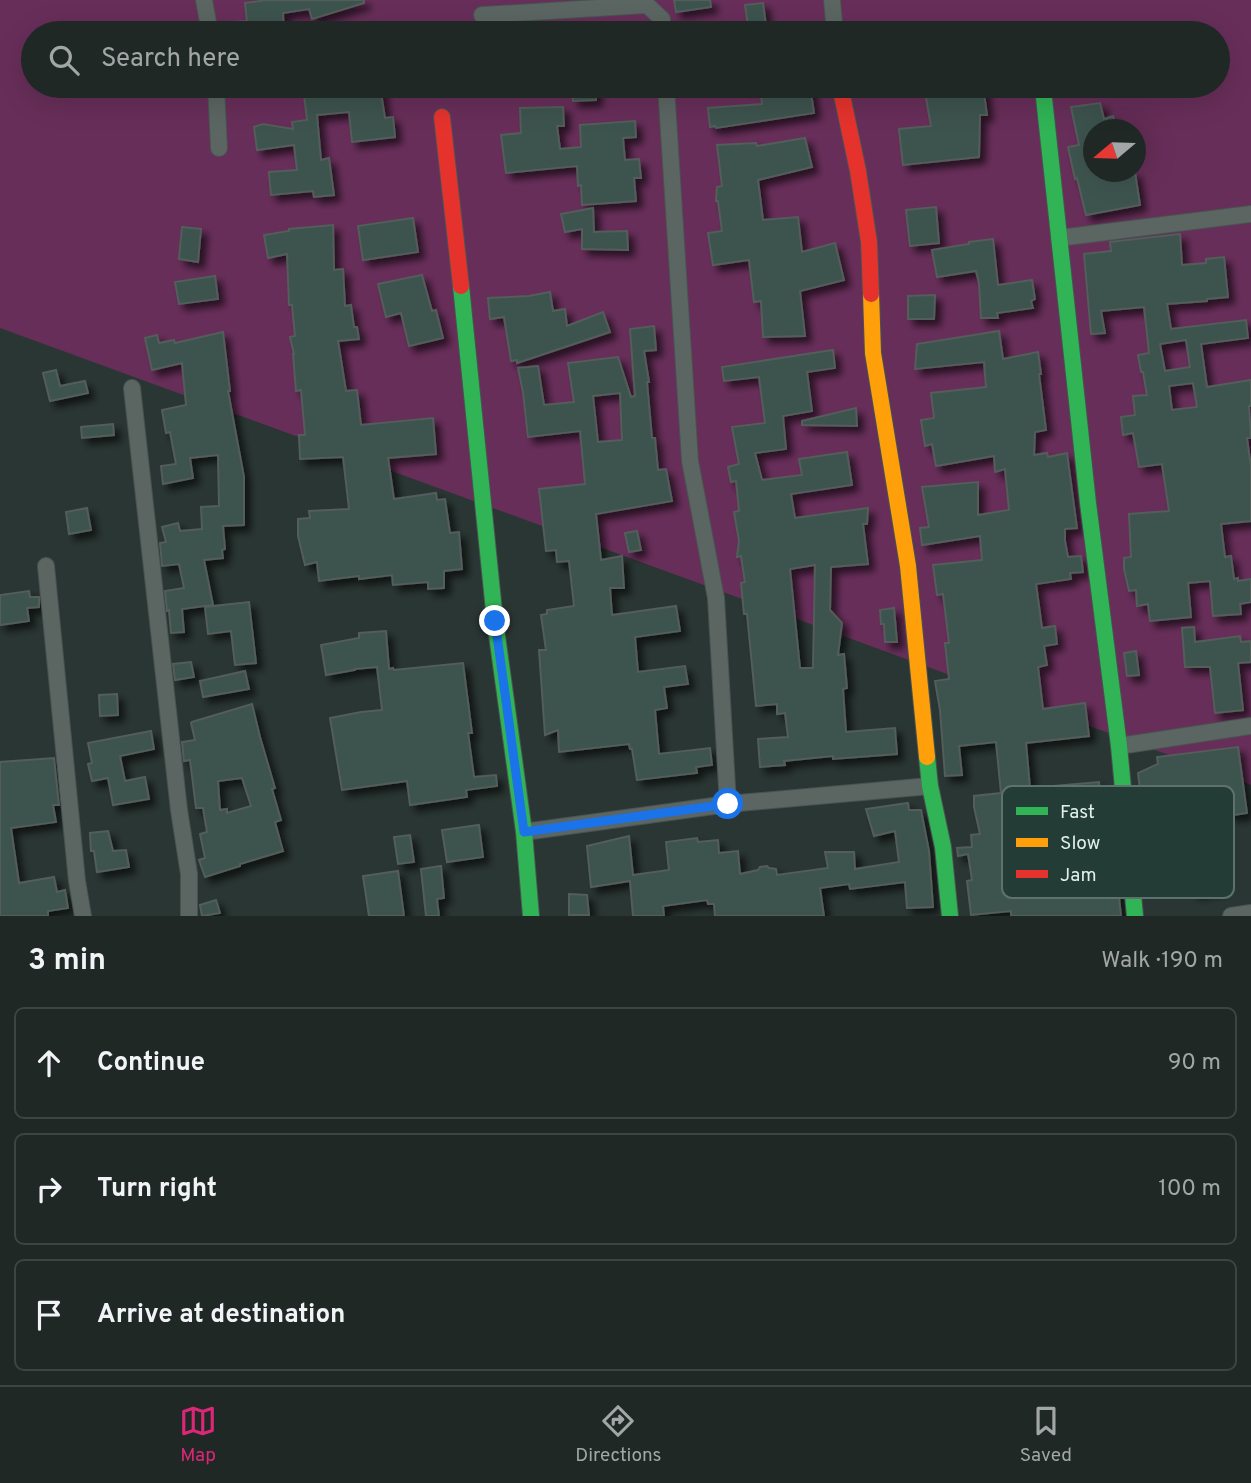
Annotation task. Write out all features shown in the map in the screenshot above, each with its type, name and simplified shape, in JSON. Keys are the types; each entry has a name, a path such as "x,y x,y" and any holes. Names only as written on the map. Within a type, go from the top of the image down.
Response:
{"street":[{"path":"204,0 208,21"},
{"path":"832,0 834,21"},
{"path":"482,15 647,5 662,21"},
{"path":"217,98 219,148"},
{"path":"667,98 690,461 716,598 728,804"},
{"path":"843,98 869,242 873,353 908,566 930,786 943,847 950,916"},
{"path":"1044,98 1123,786"},
{"path":"442,117 495,621 524,832 531,916"},
{"path":"1059,239 1251,214"},
{"path":"132,388 188,874 189,916"},
{"path":"46,566 77,881 83,916"},
{"path":"1119,746 1251,726"},
{"path":"524,832 728,804 930,786"},
{"path":"1133,898 1135,916"},
{"path":"1231,916 1251,913"}],"shaded area":[{"path":"0,0 1251,0 1251,785 0,328"}],"building":[{"path":"267,0 364,0 364,3 312,19 309,9 283,13 283,21 247,21 245,3"},
{"path":"674,0 710,0 711,7 676,12"},
{"path":"763,3 765,21 747,21 745,5"},
{"path":"304,98 382,98 385,118 393,117 395,137 352,142 349,112 317,115 321,160 329,158 334,195 314,197 313,191 271,195 269,172 297,170 294,145 257,150 254,127 263,124 293,129 292,122 307,120"},
{"path":"573,98 596,98 596,100 573,101"},
{"path":"761,98 812,98 814,113 710,127 708,108 762,104"},
{"path":"926,98 985,98 987,115 980,115 979,157 903,165 899,129 931,126"},
{"path":"1100,103 1104,119 1083,119 1083,182 1137,182 1140,205 1086,215 1068,147 1079,145 1071,107"},
{"path":"563,107 564,126 557,126 560,149 581,147 580,125 635,121 636,137 623,138 625,160 639,159 641,178 634,178 636,201 582,205 577,166 506,173 501,135 521,133 520,108"},
{"path":"805,138 812,167 758,180 763,220 798,217 802,252 835,243 844,280 800,291 805,336 763,337 761,301 754,302 749,260 713,265 708,233 722,231 716,201 717,187 722,186 717,145 756,143 757,146"},
{"path":"936,207 939,243 910,246 906,210"},
{"path":"593,208 594,232 627,231 628,250 582,249 582,229 565,232 561,214"},
{"path":"413,218 418,252 363,260 358,226"},
{"path":"333,225 334,270 343,269 345,306 351,305 354,327 357,327 359,339 338,341 346,391 357,390 361,425 433,418 436,454 388,458 394,499 436,493 437,500 445,499 450,533 459,532 462,569 444,571 444,588 428,589 428,582 393,585 392,575 319,581 317,562 305,565 298,536 298,519 310,518 309,511 349,509 343,457 300,459 299,435 305,435 301,390 296,391 290,337 295,336 292,305 289,305 287,254 268,258 264,235 289,229"},
{"path":"182,227 201,229 198,262 179,259"},
{"path":"1180,234 1182,265 1206,263 1206,259 1224,257 1228,297 1167,304 1171,329 1246,320 1248,338 1201,344 1207,387 1251,380 1251,438 1247,438 1251,467 1251,521 1221,524 1225,557 1231,556 1234,579 1251,579 1251,602 1240,604 1241,614 1213,616 1210,581 1188,583 1191,617 1150,621 1148,604 1137,606 1136,590 1129,591 1124,558 1131,557 1129,514 1169,511 1162,464 1139,467 1133,433 1123,435 1121,417 1135,415 1133,396 1147,395 1138,355 1149,353 1144,307 1101,311 1105,333 1091,334 1084,254 1111,251 1110,242","holes":["1186,340 1190,367 1165,371 1160,344","1193,383 1197,407 1172,410 1169,386"]},
{"path":"993,239 998,285 1032,280 1035,299 1031,301 1033,308 997,313 998,318 981,318 976,271 937,277 932,250"},
{"path":"422,275 432,311 436,310 443,338 409,346 401,313 386,317 378,284"},
{"path":"215,276 218,299 179,304 175,282"},
{"path":"550,292 553,311 565,309 567,326 603,312 610,332 517,363 517,360 511,361 504,317 490,319 488,298"},
{"path":"935,295 934,319 908,319 908,296"},
{"path":"654,326 656,350 644,351 649,382 652,438 655,438 658,470 666,469 672,501 596,514 601,560 622,556 624,588 610,588 612,615 676,606 680,631 635,637 638,672 685,666 688,684 664,687 667,708 655,710 659,754 710,748 712,765 696,767 697,773 637,780 629,744 559,752 558,730 545,735 539,650 546,650 541,615 547,614 547,610 574,606 569,561 557,562 556,550 546,551 539,489 585,484 580,431 528,437 518,368 538,366 544,405 574,402 568,363 618,357 631,397 635,396 630,329","holes":["620,393 622,440 598,442 593,396"]},
{"path":"999,331 1003,359 1038,352 1046,430 1035,432 1034,455 1047,453 1048,457 1067,453 1077,528 1065,529 1065,541 1068,557 1081,556 1083,572 1070,573 1071,579 1036,584 1042,628 1055,626 1057,644 1044,646 1047,665 1038,667 1043,709 1085,703 1089,736 1026,743 1030,786 1002,786 1002,898 1119,898 1121,916 1011,916 1011,911 971,915 967,881 972,880 968,854 958,856 957,848 972,847 971,835 980,834 974,796 1001,793 996,742 959,746 962,775 945,776 935,681 949,679 945,643 949,643 943,594 937,595 933,565 982,560 980,536 922,545 920,528 929,527 922,487 978,482 978,515 1009,510 1005,469 995,472 994,456 936,466 932,444 925,446 921,420 934,418 931,393 986,387 984,362 915,369 917,344"},
{"path":"223,332 228,391 244,477 244,525 223,526 223,558 204,560 213,605 182,609 184,632 171,633 165,591 184,588 179,564 162,566 160,543 166,542 162,527 178,523 180,531 202,529 201,507 219,506 218,455 190,458 193,478 163,484 161,466 176,464 170,432 166,433 162,410 186,405 182,363 152,370 145,338 157,335 159,343 174,340 175,343"},
{"path":"833,350 835,368 807,372 812,411 783,416 786,449 755,453 762,480 802,475 799,459 847,452 852,485 791,494 795,518 868,508 867,524 863,524 868,564 831,567 830,610 842,623 838,655 844,654 847,688 843,689 846,732 895,728 897,754 833,759 833,756 784,761 785,765 760,767 758,739 788,737 785,713 777,714 777,704 756,706 747,614 744,614 741,583 745,582 741,556 737,557 739,541 734,512 739,511 736,481 731,482 728,467 739,464 732,427 765,423 759,377 724,381 722,367","holes":["815,565 813,668 800,668 790,569"]},
{"path":"56,370 60,386 85,381 88,393 50,401 43,373"},
{"path":"856,408 857,426 802,425 802,421"},
{"path":"113,424 114,435 82,438 81,427"},
{"path":"87,508 91,530 69,534 66,512"},
{"path":"637,531 641,550 629,552 625,533"},
{"path":"29,591 30,597 39,597 39,607 27,608 29,621 0,625 0,595"},
{"path":"249,602 256,663 235,665 231,631 208,634 205,607"},
{"path":"894,608 897,642 885,642 880,610"},
{"path":"1194,627 1195,642 1240,636 1241,642 1251,641 1251,662 1238,663 1243,710 1215,713 1210,667 1185,667 1182,628"},
{"path":"386,631 389,669 463,663 472,733 468,733 474,777 496,775 497,786 466,790 467,797 410,805 407,781 342,790 330,718 382,710 377,667 326,675 321,645 359,638 359,633"},
{"path":"1136,651 1139,675 1127,676 1124,653"},
{"path":"191,662 194,677 175,680 173,664"},
{"path":"245,671 249,689 203,697 200,681"},
{"path":"117,694 118,715 100,716 99,695"},
{"path":"252,704 275,788 272,789 281,820 275,822 283,851 205,877 199,860 205,858 200,834 207,832 203,808 196,808 190,760 184,761 182,742 195,740 192,722","holes":["242,778 251,806 227,813 227,809 220,810 218,781"]},
{"path":"151,731 154,749 120,756 125,781 145,777 149,799 113,805 108,778 92,781 88,764 92,763 88,743"},
{"path":"1238,747 1247,813 1234,815 1234,786 1140,786 1138,773 1158,764 1157,757"},
{"path":"54,758 59,805 53,805 56,822 11,828 19,883 54,877 57,892 65,890 68,908 48,911 48,916 0,916 0,762"},
{"path":"1099,782 1099,786 1053,786"},
{"path":"908,803 909,810 921,810 929,851 933,907 907,908 905,882 850,889 849,884 820,888 824,916 715,916 714,904 708,904 707,900 663,906 664,916 633,916 630,881 591,887 587,846 629,836 633,875 669,870 666,842 697,838 698,842 718,840 719,853 738,851 740,874 767,866 776,869 777,875 828,868 825,852 854,852 855,869 899,862 895,831 874,836 866,809"},
{"path":"479,825 483,857 447,862 442,830"},
{"path":"108,831 113,851 126,850 129,867 97,872 94,851 91,851 90,833"},
{"path":"410,835 414,862 398,864 394,837"},
{"path":"441,866 444,898 437,899 439,916 426,916 421,869"},
{"path":"398,871 404,916 369,916 363,876"},
{"path":"569,894 587,895 589,915 569,915"},
{"path":"216,900 220,913 202,916 200,905"}],"traffic: fast":[{"path":"1044,98 1088,503 1123,786"},
{"path":"461,286 495,621 524,832 531,916"},
{"path":"927,757 930,786 943,847 950,916"},
{"path":"1133,898 1135,916"}],"traffic: slow":[{"path":"871,294 873,353 908,566 927,757"}],"traffic: jam":[{"path":"843,98 869,242 871,294"},
{"path":"442,117 461,286"}],"route":[{"path":"495,621 524,832 728,804"}]}
